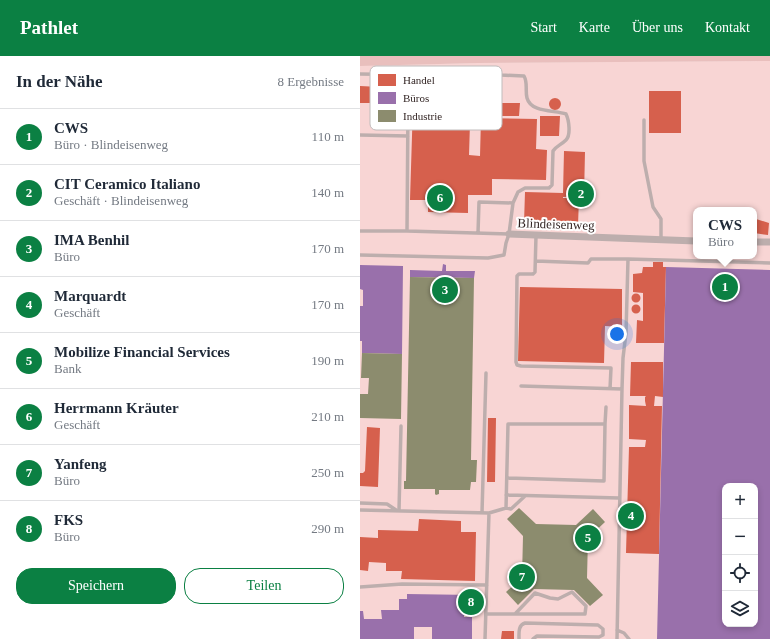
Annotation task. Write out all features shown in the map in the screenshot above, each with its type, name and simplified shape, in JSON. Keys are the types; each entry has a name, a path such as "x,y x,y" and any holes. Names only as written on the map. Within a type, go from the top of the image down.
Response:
{"street":[{"name":"Blindeisenweg","path":"510,234 693,241"},
{"path":"757,242 770,242"}],"lane":[{"path":"360,74 370,74"},
{"path":"360,231 407,230 510,234 513,202 518,192 525,188 549,188 552,185 553,152 556,147 566,140 568,136 568,118 566,114 550,112 532,106 527,97 526,80 524,76 502,75"},
{"path":"644,120 644,162 653,207 661,219 661,240"},
{"path":"407,230 408,130"},
{"path":"360,135 408,136"},
{"path":"478,233 479,202 513,202"},
{"name":"Blindeisenweg","path":"360,255 488,258 504,255 506,243 510,234"},
{"path":"536,236 535,272 533,274 519,274 517,276 516,362 518,365 611,368 610,389"},
{"path":"536,261 588,263 591,259 770,263"},
{"path":"617,639 622,389 623,358 626,333 628,260"},
{"path":"482,513 486,373"},
{"path":"521,386 622,389"},
{"path":"507,478 604,481 606,407"},
{"path":"506,508 508,424 605,424"},
{"path":"398,511 401,426"},
{"path":"506,495 619,498"},
{"path":"360,510 489,513 506,508 510,509 525,496"},
{"path":"360,503 386,504 398,511"},
{"path":"485,639 489,513"},
{"path":"360,588 402,584 487,585"},
{"path":"486,614 515,614 585,614 586,606 572,592 558,598 550,598 535,594 515,614"},
{"path":"519,639 520,627 525,623 598,625 604,629 604,635 599,637 537,636 533,639"},
{"path":"617,630 624,633 629,639"}],"shaded area":[{"path":"360,56 770,56 770,61 478,63 360,66"},
{"path":"770,61 770,639 360,639 360,66 478,63"}],"building: Handel":[{"path":"360,86 370,86 370,103 360,103"},
{"path":"649,91 681,91 681,133 649,133"},
{"path":"553,98 557,98 561,104 557,110 553,110 549,106 549,102"},
{"path":"502,103 520,103 519,116 502,116"},
{"path":"540,116 560,116 559,136 540,136"},
{"path":"502,118 537,119 536,149 547,150 546,180 492,179 492,195 468,195 468,213 428,212 428,200 410,200 412,130 470,130 469,155 480,156 481,130 502,130"},
{"path":"564,151 585,152 584,196 563,197 579,198 578,225 524,223 525,192 563,193"},
{"path":"757,219 769,223 768,235 757,233"},
{"path":"653,262 663,262 663,267 666,267 664,343 636,343 637,320 643,321 643,293 633,292 633,274 642,273 643,267 653,267"},
{"path":"520,287 622,289 622,327 605,326 604,363 518,361"},
{"path":"634,294 638,294 640,298 638,302 634,302 632,300 632,296"},
{"path":"634,305 638,305 640,309 638,313 634,313 632,311 632,307"},
{"path":"631,362 663,362 663,397 655,396 654,406 662,406 659,554 626,553 629,447 645,447 646,440 629,439 629,405 646,406 646,396 630,396"},
{"path":"488,418 496,418 495,482 487,482"},
{"path":"367,427 380,428 378,487 360,486 360,473 365,471"},
{"path":"419,519 461,521 461,532 476,532 475,581 401,579 402,571 386,571 386,563 369,562 368,571 360,570 360,537 378,538 378,530 418,531"},
{"path":"502,631 514,631 514,639 501,639"}],"building: Büros":[{"path":"443,264 446,265 446,271 475,271 474,278 410,277 410,270 442,271"},
{"path":"360,265 403,266 402,354 362,353 362,341 360,341 360,306 363,306 363,290 360,289"},
{"path":"666,267 770,270 770,639 657,639"},
{"path":"407,594 473,595 473,606 464,606 464,617 472,617 472,639 432,639 432,627 414,627 414,639 360,639 360,611 363,611 364,619 382,619 381,610 399,610 399,599 407,599"}],"building: Industrie":[{"path":"410,277 474,278 471,460 477,460 476,482 471,482 470,490 439,490 439,494 436,495 435,489 404,489 404,481 406,481"},
{"path":"362,353 402,354 401,419 360,418 360,394 368,394 369,378 361,378"},
{"path":"519,508 536,524 576,525 593,509 605,522 588,538 587,578 603,595 590,606 574,590 534,589 518,605 506,592 522,577 523,536 507,519"}],"place":[{"name":"CIT Ceramico Italiano","path":"581,194"},
{"name":"Herrmann Kräuter","path":"440,198"},
{"name":"CWS","path":"725,287"},
{"name":"IMA Benhil","path":"445,290"},
{"name":"Marquardt","path":"631,516"},
{"name":"Mobilize Financial Services","path":"588,538"},
{"name":"Yanfeng","path":"522,577"},
{"name":"FKS","path":"471,602"}]}
